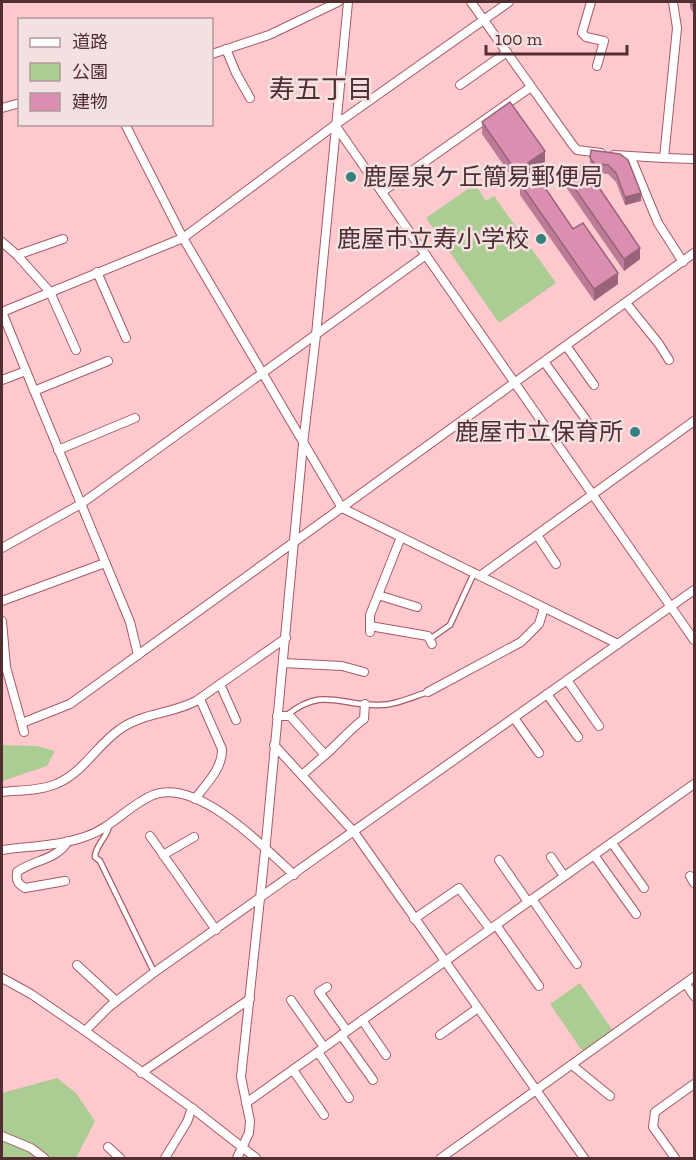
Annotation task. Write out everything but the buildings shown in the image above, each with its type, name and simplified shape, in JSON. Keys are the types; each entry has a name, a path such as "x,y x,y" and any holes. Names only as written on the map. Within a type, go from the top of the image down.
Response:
{"street":[{"path":"213,54 269,35 338,2"},
{"path":"237,1158 249,1132 250,1121 241,1077 266,848 274,745 282,716 283,663 303,444 316,335 348,2"},
{"path":"471,2 577,150 631,158 694,159"},
{"path":"138,655 130,622 2,312 183,238 335,125 509,2"},
{"path":"591,2 582,33 586,38 604,41 597,66"},
{"path":"664,159 677,28 673,2"},
{"path":"226,49 250,98"},
{"path":"460,85 507,52"},
{"path":"382,192 531,87"},
{"path":"2,108 18,104"},
{"path":"335,125 694,640"},
{"path":"126,126 183,238 342,508 618,644"},
{"path":"631,158 658,223 683,262"},
{"path":"17,255 63,238"},
{"path":"2,242 17,255 50,292 76,350"},
{"path":"2,621 6,667 23,727 70,704 516,384 694,253"},
{"path":"2,548 81,504 426,255"},
{"path":"97,272 126,338"},
{"path":"626,303 669,360"},
{"path":"567,347 594,385"},
{"path":"34,392 108,361"},
{"path":"545,363 592,428"},
{"path":"2,381 26,371"},
{"path":"58,450 135,418"},
{"path":"477,575 537,535 694,421"},
{"path":"537,535 556,564"},
{"path":"401,537 370,615 370,629 428,636 431,642"},
{"path":"2,601 105,563"},
{"path":"85,1031 116,1001 694,590"},
{"path":"378,595 417,607"},
{"path":"428,692 521,642 539,624 544,608"},
{"path":"2,792 42,789 57,784 68,778 119,729 137,720 185,708 286,638"},
{"path":"283,663 342,666 363,672"},
{"path":"567,680 599,726"},
{"path":"220,684 236,720"},
{"path":"547,694 578,737"},
{"path":"195,799 223,757 222,749 200,699"},
{"path":"302,775 364,719 365,704"},
{"path":"282,716 290,716 325,755"},
{"path":"514,718 539,753"},
{"path":"274,745 354,832 584,1158"},
{"path":"246,1103 694,784"},
{"path":"2,850 90,836 155,795 170,793 195,799 227,815 294,874"},
{"path":"150,836 216,930"},
{"path":"163,855 194,837"},
{"path":"64,881 25,888 16,879 17,872 62,851 68,841"},
{"path":"612,843 644,888"},
{"path":"594,855 636,914"},
{"path":"551,857 564,876"},
{"path":"499,860 577,964"},
{"path":"414,919 459,888 539,986"},
{"path":"77,965 116,1001"},
{"path":"441,1158 694,977"},
{"path":"2,978 31,994 85,1031 192,1108 256,1158"},
{"path":"686,984 694,996"},
{"path":"327,987 319,992 373,1080"},
{"path":"141,1073 250,999"},
{"path":"291,1000 349,1098"},
{"path":"440,1035 477,1008"},
{"path":"362,1020 386,1055"},
{"path":"572,1065 610,1096"},
{"path":"293,1070 324,1115"},
{"path":"675,1158 653,1127 655,1112 694,1084"},
{"path":"165,1158 187,1122 192,1108"},
{"path":"2,1136 31,1148 44,1158"},
{"path":"108,1147 120,1158"}],"lane":[{"path":"431,642 450,625 477,575"},
{"path":"282,716 315,700 329,698 380,706 428,692"},
{"path":"110,823 108,832 95,851 95,857 100,861 155,973"}],"green space":[{"path":"475,184 486,201 494,196 556,283 499,323 426,218"},
{"path":"2,745 37,746 55,751 47,766 2,781"},
{"path":"580,983 613,1031 583,1052 550,1004"},
{"path":"57,1078 76,1093 95,1121 76,1158 2,1158 2,1093"}],"place":[{"name":"鹿屋泉ケ丘簡易郵便局","path":"351,177"},
{"name":"鹿屋市立寿小学校","path":"541,239"},
{"name":"鹿屋市立保育所","path":"635,432"}],"district":[{"name":"寿五丁目","path":"321,89"}]}
